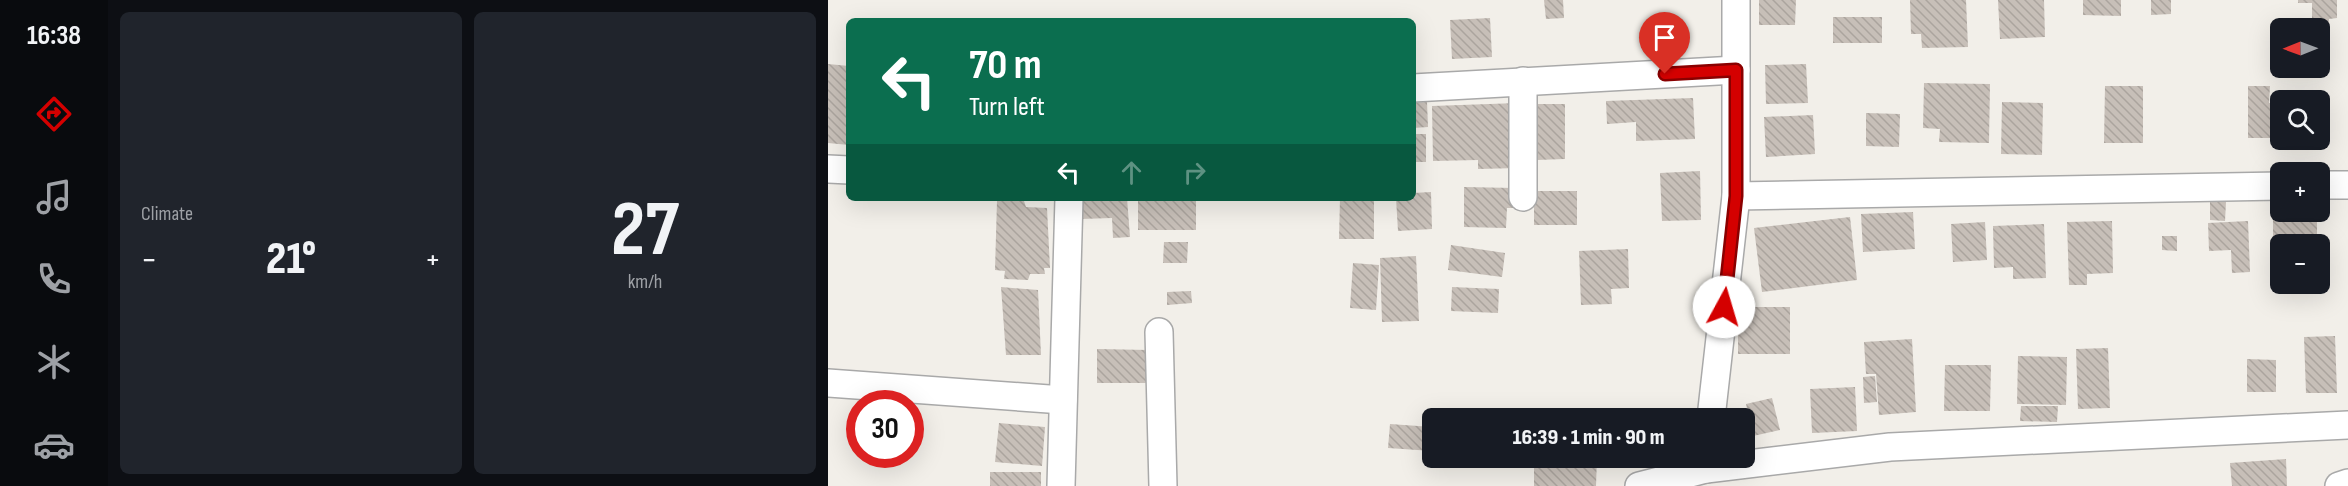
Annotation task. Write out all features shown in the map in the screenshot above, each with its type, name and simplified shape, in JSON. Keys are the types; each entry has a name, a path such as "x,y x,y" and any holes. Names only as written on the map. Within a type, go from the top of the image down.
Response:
{"street":[{"path":"1712,408 1736,196 1736,0"},
{"path":"1416,88 1736,70"},
{"path":"1522,81 1523,197"},
{"path":"828,169 846,170"},
{"path":"2330,185 2348,184"},
{"path":"1736,196 2270,186"},
{"path":"1060,486 1069,201"},
{"path":"1159,332 1163,486"},
{"path":"828,383 1063,400"},
{"path":"1755,459 1890,447 2348,424"},
{"path":"1639,486 1691,468"},
{"path":"2339,486 2348,483"}],"building":[{"path":"1544,0 1563,0 1564,18 1546,19"},
{"path":"1759,0 1796,0 1795,25 1759,25"},
{"path":"1910,0 1966,0 1968,47 1922,48 1921,34 1911,34"},
{"path":"1998,0 2044,0 2045,37 2000,39"},
{"path":"2083,0 2121,0 2121,16 2083,15"},
{"path":"2151,0 2171,0 2171,14 2151,15"},
{"path":"2298,0 2337,0 2337,18 2312,18 2312,3 2298,3"},
{"path":"1833,17 1882,17 1882,43 1833,43"},
{"path":"1490,18 1492,57 1452,59 1450,20"},
{"path":"828,64 846,66 846,145 828,143"},
{"path":"1806,64 1808,103 1766,104 1765,65"},
{"path":"1924,83 1990,84 1989,143 1939,142 1940,129 1923,128"},
{"path":"2105,86 2143,86 2143,143 2104,143"},
{"path":"2248,86 2270,86 2270,138 2248,138"},
{"path":"1693,98 1695,139 1636,141 1636,122 1607,124 1606,101"},
{"path":"1427,102 1428,127 1416,128 1416,103"},
{"path":"2002,102 2043,103 2042,155 2001,154"},
{"path":"1518,103 1519,168 1478,169 1478,160 1433,161 1432,106"},
{"path":"1538,104 1565,104 1565,159 1537,160"},
{"path":"1866,113 1900,114 1899,147 1866,146"},
{"path":"1813,115 1815,154 1766,157 1764,117"},
{"path":"1416,134 1426,134 1426,162 1416,162"},
{"path":"1700,171 1701,220 1662,221 1660,173"},
{"path":"1464,187 1515,188 1515,208 1507,208 1506,228 1464,227"},
{"path":"1534,191 1577,191 1577,225 1534,225"},
{"path":"1431,192 1432,229 1398,231 1396,201 1416,201 1416,193"},
{"path":"997,201 1024,201 1026,207 1047,208 1050,268 1044,268 1045,274 1030,274 1028,280 1004,279 1005,271 995,270"},
{"path":"1080,201 1127,201 1130,237 1113,238 1112,218 1081,219"},
{"path":"1138,201 1196,201 1196,230 1138,230"},
{"path":"1340,201 1374,201 1374,239 1339,239"},
{"path":"2210,202 2226,202 2225,221 2210,220"},
{"path":"1913,212 1915,249 1863,252 1861,214"},
{"path":"1850,217 1857,280 1762,292 1754,228"},
{"path":"2112,221 2113,273 2087,274 2087,285 2069,285 2067,222"},
{"path":"2248,221 2250,272 2232,273 2231,250 2209,251 2208,223"},
{"path":"1985,222 1987,260 1953,262 1951,224"},
{"path":"2273,222 2317,222 2317,234 2273,234"},
{"path":"2044,224 2046,278 2013,279 2013,267 1994,268 1993,226"},
{"path":"2162,236 2177,236 2177,251 2162,250"},
{"path":"1164,242 1188,242 1187,263 1163,263"},
{"path":"1451,245 1505,253 1502,277 1448,270"},
{"path":"1628,249 1629,288 1611,289 1612,304 1581,305 1579,251"},
{"path":"1416,256 1419,321 1382,322 1380,258"},
{"path":"1353,263 1379,265 1376,310 1350,308"},
{"path":"1001,287 1038,290 1041,355 1006,355"},
{"path":"1452,287 1499,289 1498,313 1451,311"},
{"path":"1191,291 1192,303 1167,305 1167,292"},
{"path":"1738,307 1790,307 1790,354 1738,354"},
{"path":"2335,336 2337,393 2306,393 2304,337"},
{"path":"1912,339 1916,412 1879,415 1876,374 1866,374 1864,342"},
{"path":"2108,348 2110,408 2078,409 2076,349"},
{"path":"1097,349 1149,350 1149,383 1097,383"},
{"path":"2018,356 2067,357 2066,405 2017,404"},
{"path":"2247,359 2276,360 2276,392 2247,392"},
{"path":"1945,365 1991,365 1990,411 1944,411"},
{"path":"1875,376 1877,402 1864,403 1863,377"},
{"path":"1855,387 1857,431 1812,433 1810,389"},
{"path":"1772,398 1780,430 1755,436 1755,408 1747,408 1746,404"},
{"path":"2021,406 2058,406 2057,422 2020,421"},
{"path":"999,423 1045,427 1042,466 995,462"},
{"path":"1390,424 1422,426 1422,450 1388,448"},
{"path":"2286,459 2287,486 2232,486 2230,463"},
{"path":"1534,468 1597,468 1596,486 1534,486"},
{"path":"990,472 1041,472 1041,486 990,486"}],"route":[{"path":"1665,74 1736,70 1736,196 1724,307"}]}
